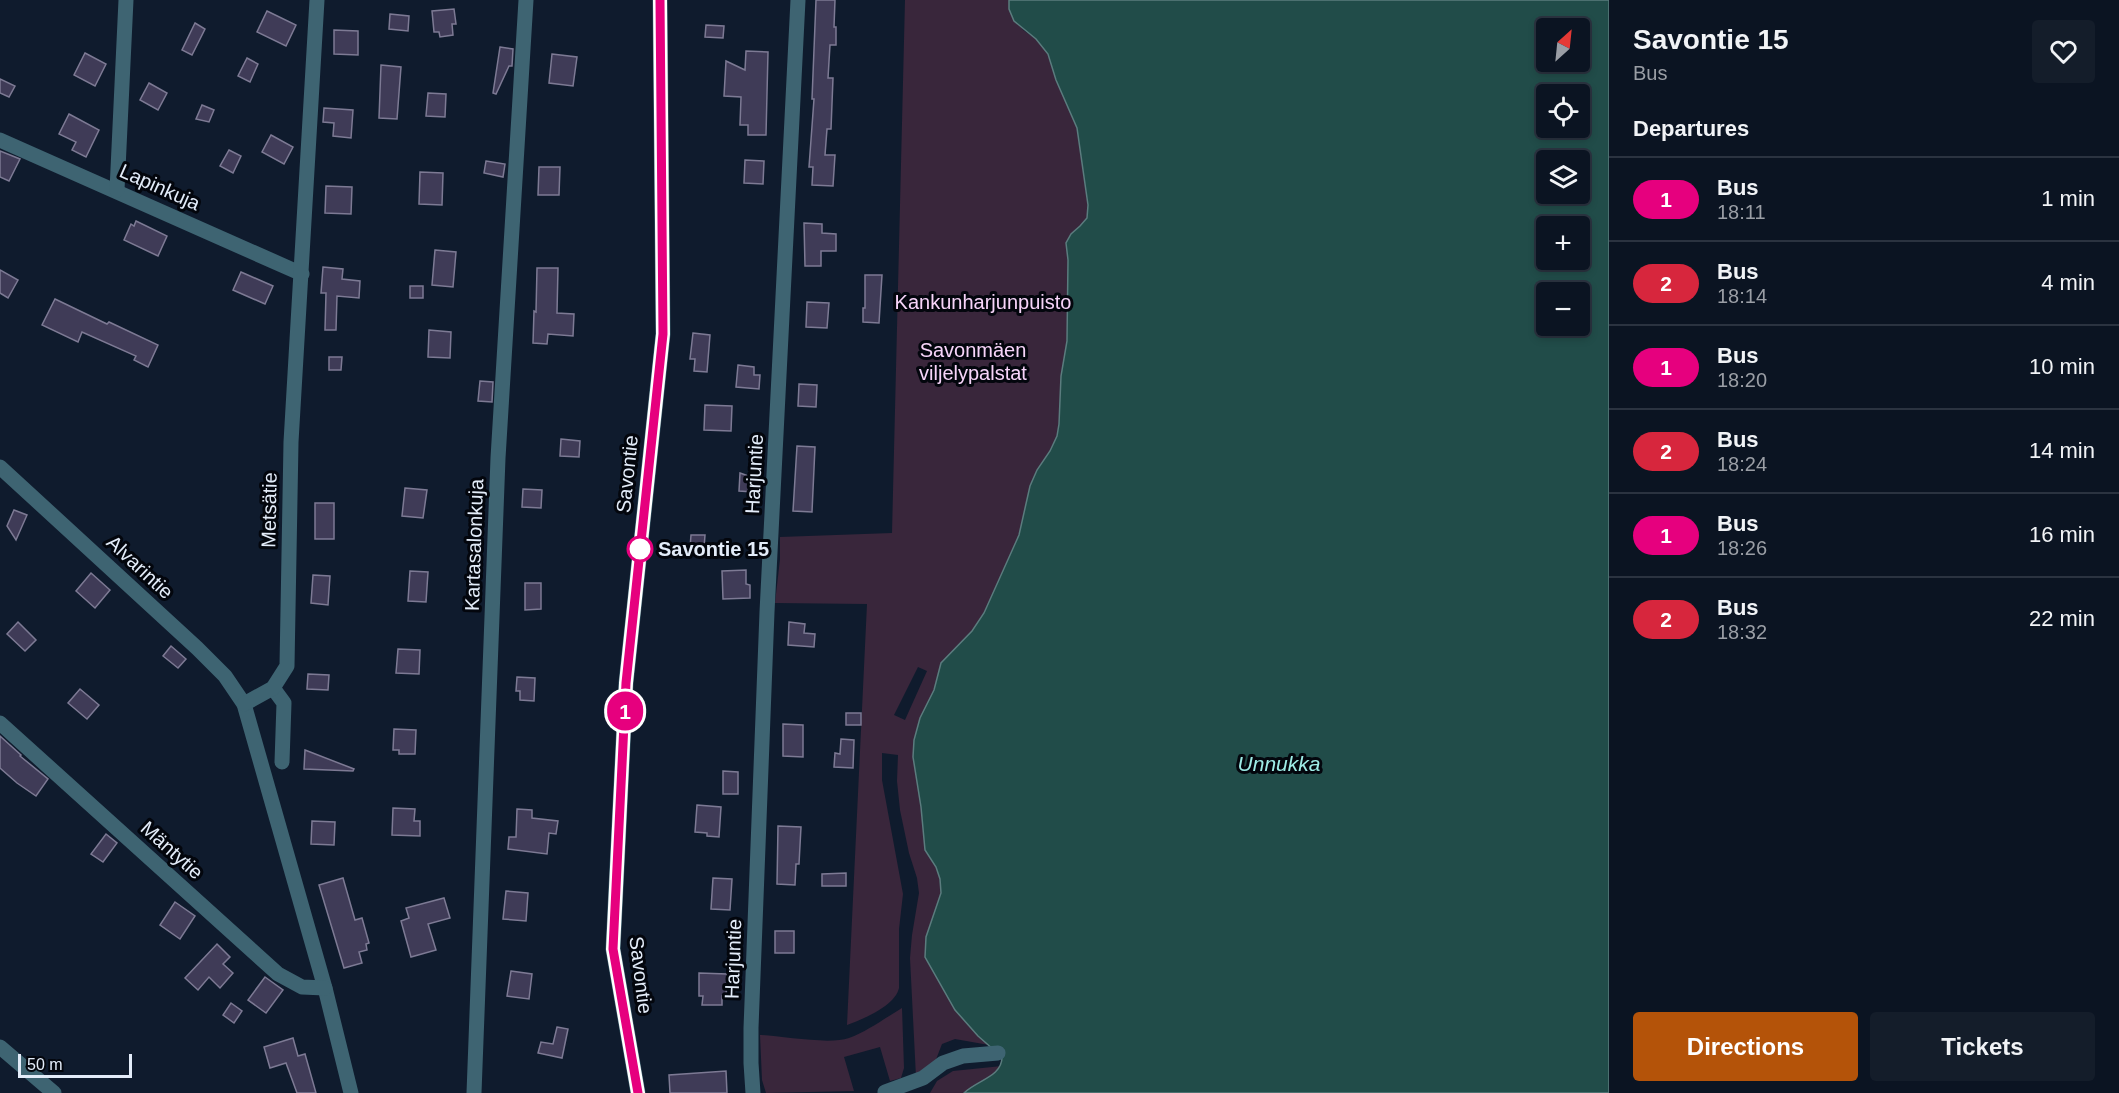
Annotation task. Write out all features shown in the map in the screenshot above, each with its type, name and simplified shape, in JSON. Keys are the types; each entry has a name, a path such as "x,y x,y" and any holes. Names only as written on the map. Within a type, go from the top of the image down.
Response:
{"street":[{"path":"117,190 126,0"},
{"name":"Metsätie","path":"273,688 287,666 291,442 317,0"},
{"name":"Kartasalonkuja","path":"474,1093 498,458 526,0"},
{"name":"Savontie","path":"638,1093 613,949 626,683 663,334 660,0"},
{"name":"Harjuntie","path":"753,1093 751,1028 767,612 798,0"},
{"name":"Lapinkuja","path":"0,140 302,274"},
{"name":"Alvarintie","path":"0,467 197,648 225,676 244,704"},
{"path":"282,762 284,703 273,688 244,704 325,988 351,1093"},
{"name":"Mäntytie","path":"0,723 278,974 302,987 325,988"},
{"path":"0,1047 54,1093"},
{"path":"881,1093 922,1078 943,1064 963,1056 998,1053"}],"green space":[{"name":"Kankunharjunpuisto","path":"905,0 1009,0 1009,9 1023,30 1036,39 1048,54 1056,80 1077,128 1088,206 1087,218 1071,234 1066,243 1068,260 1067,341 1061,376 1057,436 1030,486 1019,535 984,613 972,631 941,663 934,690 920,718 914,740 913,757 925,850 936,867 941,893 926,937 944,989 955,1010 989,1045 955,1039 942,1044 935,1062 916,1077 910,958 919,893 900,810 897,781 898,755 882,753 882,780 903,894 899,929 899,988 896,995 885,1006 847,1025 867,604 775,603 780,537 892,533","holes":["918,667 927,671 905,720 894,715"]},
{"path":"902,1008 904,1068 901,1078 890,1081 880,1047 844,1057 854,1091 766,1093 762,1080 760,1035 840,1040 863,1032"},
{"path":"1002,1066 997,1072 964,1093 930,1093 937,1081 953,1071"}],"water":[{"name":"Unnukka","path":"1009,0 1609,0 1609,1093 964,1093 993,1074 1001,1064 1002,1057 978,1036 955,1010 925,957 926,937 941,893 936,867 925,850 913,757 914,740 920,718 934,690 941,663 972,631 984,613 1019,535 1030,486 1057,436 1061,376 1067,341 1068,260 1066,243 1071,234 1087,218 1088,205 1077,128 1056,80 1048,54 1036,39 1014,21 1009,9"}],"building":[{"path":"816,0 835,0 836,45 830,45 828,78 833,78 831,129 827,129 825,155 835,155 833,186 812,185 813,167 809,167 814,99 812,99"},
{"path":"454,9 456,24 452,24 453,35 440,37 439,32 434,32 432,11"},
{"path":"267,11 296,25 286,46 257,32"},
{"path":"390,14 409,16 408,31 389,29"},
{"path":"195,23 205,29 192,55 182,50"},
{"path":"706,25 724,26 723,38 705,37"},
{"path":"334,30 358,31 358,55 334,54"},
{"path":"500,47 513,49 512,66 509,66 496,94 493,93"},
{"path":"746,51 768,52 766,135 748,135 748,125 740,125 741,97 724,96 726,61 745,70"},
{"path":"85,53 106,64 95,86 74,75"},
{"path":"552,54 577,57 573,86 549,83"},
{"path":"247,58 258,64 250,82 238,76"},
{"path":"381,65 401,67 397,119 379,118"},
{"path":"0,79 15,86 9,97 0,93"},
{"path":"149,83 167,93 158,110 140,100"},
{"path":"428,93 446,94 445,117 426,116"},
{"path":"202,105 214,110 209,122 196,119"},
{"path":"324,108 353,110 351,138 333,136 334,123 323,122"},
{"path":"69,114 99,130 86,157 72,150 76,142 59,134"},
{"path":"271,135 293,147 284,164 262,152"},
{"path":"229,150 241,156 233,173 220,166"},
{"path":"0,151 20,159 9,181 0,177"},
{"path":"745,160 764,161 763,184 744,183"},
{"path":"486,161 505,164 503,177 484,173"},
{"path":"539,167 560,167 559,195 538,195"},
{"path":"420,172 443,173 442,205 419,204"},
{"path":"326,186 352,187 351,214 325,213"},
{"path":"136,221 167,236 158,256 124,240 131,224 134,226"},
{"path":"804,223 822,224 822,233 836,234 836,251 821,251 821,266 805,266"},
{"path":"435,250 456,252 453,287 432,285"},
{"path":"323,267 343,269 342,279 360,281 359,298 337,296 336,330 325,330 326,293 321,293"},
{"path":"537,268 558,268 557,313 574,314 573,336 548,334 547,344 533,343"},
{"path":"0,270 18,280 8,298 0,293"},
{"path":"241,272 273,286 265,304 233,290"},
{"path":"865,275 882,275 879,323 863,322"},
{"path":"410,286 423,286 423,298 410,298"},
{"path":"55,299 158,345 148,367 134,360 136,356 82,332 78,342 42,325"},
{"path":"807,302 829,303 827,328 806,327"},
{"path":"429,330 451,332 450,358 428,357"},
{"path":"693,333 710,335 707,372 694,371 695,359 690,359"},
{"path":"329,357 342,357 341,370 329,370"},
{"path":"738,365 754,367 754,375 760,375 759,389 736,387"},
{"path":"480,381 493,382 492,402 478,401"},
{"path":"799,384 817,385 816,407 798,406"},
{"path":"705,405 732,406 731,431 704,430"},
{"path":"561,439 580,441 579,457 560,456"},
{"path":"797,446 815,447 812,512 793,511"},
{"path":"740,473 754,478 753,492 739,491"},
{"path":"405,488 427,490 423,518 402,516"},
{"path":"523,489 542,490 541,508 522,507"},
{"path":"315,503 334,503 334,539 315,539"},
{"path":"14,510 27,515 16,540 7,526"},
{"path":"691,535 705,535 704,548 690,548"},
{"path":"746,570 746,584 750,585 750,598 723,599 722,571"},
{"path":"410,571 428,572 426,602 408,601"},
{"path":"91,573 110,590 95,608 76,591"},
{"path":"313,575 330,576 328,605 311,603"},
{"path":"525,583 541,583 541,609 525,610"},
{"path":"18,622 36,640 25,651 7,634"},
{"path":"789,622 805,624 804,633 815,634 814,647 788,645"},
{"path":"171,646 186,659 178,668 163,656"},
{"path":"398,649 420,650 419,674 396,673"},
{"path":"308,674 329,675 328,690 307,689"},
{"path":"517,677 535,678 534,701 520,700 520,691 516,691"},
{"path":"80,689 99,705 87,719 68,703"},
{"path":"846,713 861,713 861,725 846,725"},
{"path":"783,724 803,725 803,757 783,756"},
{"path":"394,729 416,730 415,754 399,754 399,750 393,750"},
{"path":"0,736 48,779 36,796 0,768"},
{"path":"841,739 854,740 853,768 834,767 835,753 840,754"},
{"path":"305,750 354,769 353,771 304,769"},
{"path":"723,771 738,772 738,794 723,794"},
{"path":"697,805 721,807 719,837 695,832"},
{"path":"393,808 415,809 414,821 420,821 420,836 392,835"},
{"path":"517,809 532,810 532,818 558,821 556,834 549,833 547,854 508,849 509,837 516,837"},
{"path":"312,821 335,822 334,845 311,844"},
{"path":"778,826 801,827 799,864 796,864 795,885 777,884"},
{"path":"106,834 117,843 103,862 91,854"},
{"path":"846,873 846,886 822,886 822,874"},
{"path":"343,878 355,920 362,918 369,943 366,944 367,950 359,952 362,963 344,968 319,885"},
{"path":"713,878 732,879 730,910 711,909"},
{"path":"506,891 528,893 526,921 503,919"},
{"path":"444,898 450,918 428,924 436,950 411,957 401,921 409,918 406,908"},
{"path":"175,902 195,916 180,939 160,925"},
{"path":"775,931 794,931 794,953 775,953"},
{"path":"217,944 230,957 223,964 233,973 220,988 209,977 198,990 185,978"},
{"path":"511,971 532,974 529,999 507,996"},
{"path":"699,973 727,974 726,996 722,996 722,1005 702,1005 703,996 699,996"},
{"path":"265,977 283,990 266,1013 248,1000"},
{"path":"231,1003 242,1011 234,1023 223,1015"},
{"path":"557,1027 568,1029 562,1058 538,1053 541,1042 553,1044"},
{"path":"293,1038 298,1056 305,1054 316,1093 297,1093 286,1063 270,1068 264,1047"},
{"path":"726,1071 727,1093 670,1093 669,1075"}],"bus line":[{"name":"1","path":"638,1093 613,949 626,683 663,334 660,0"}],"place":[{"name":"Savontie 15","path":"640,549"}],"park label":[{"name":"Savonmäen viljelypalstat","path":"973,362"}]}
